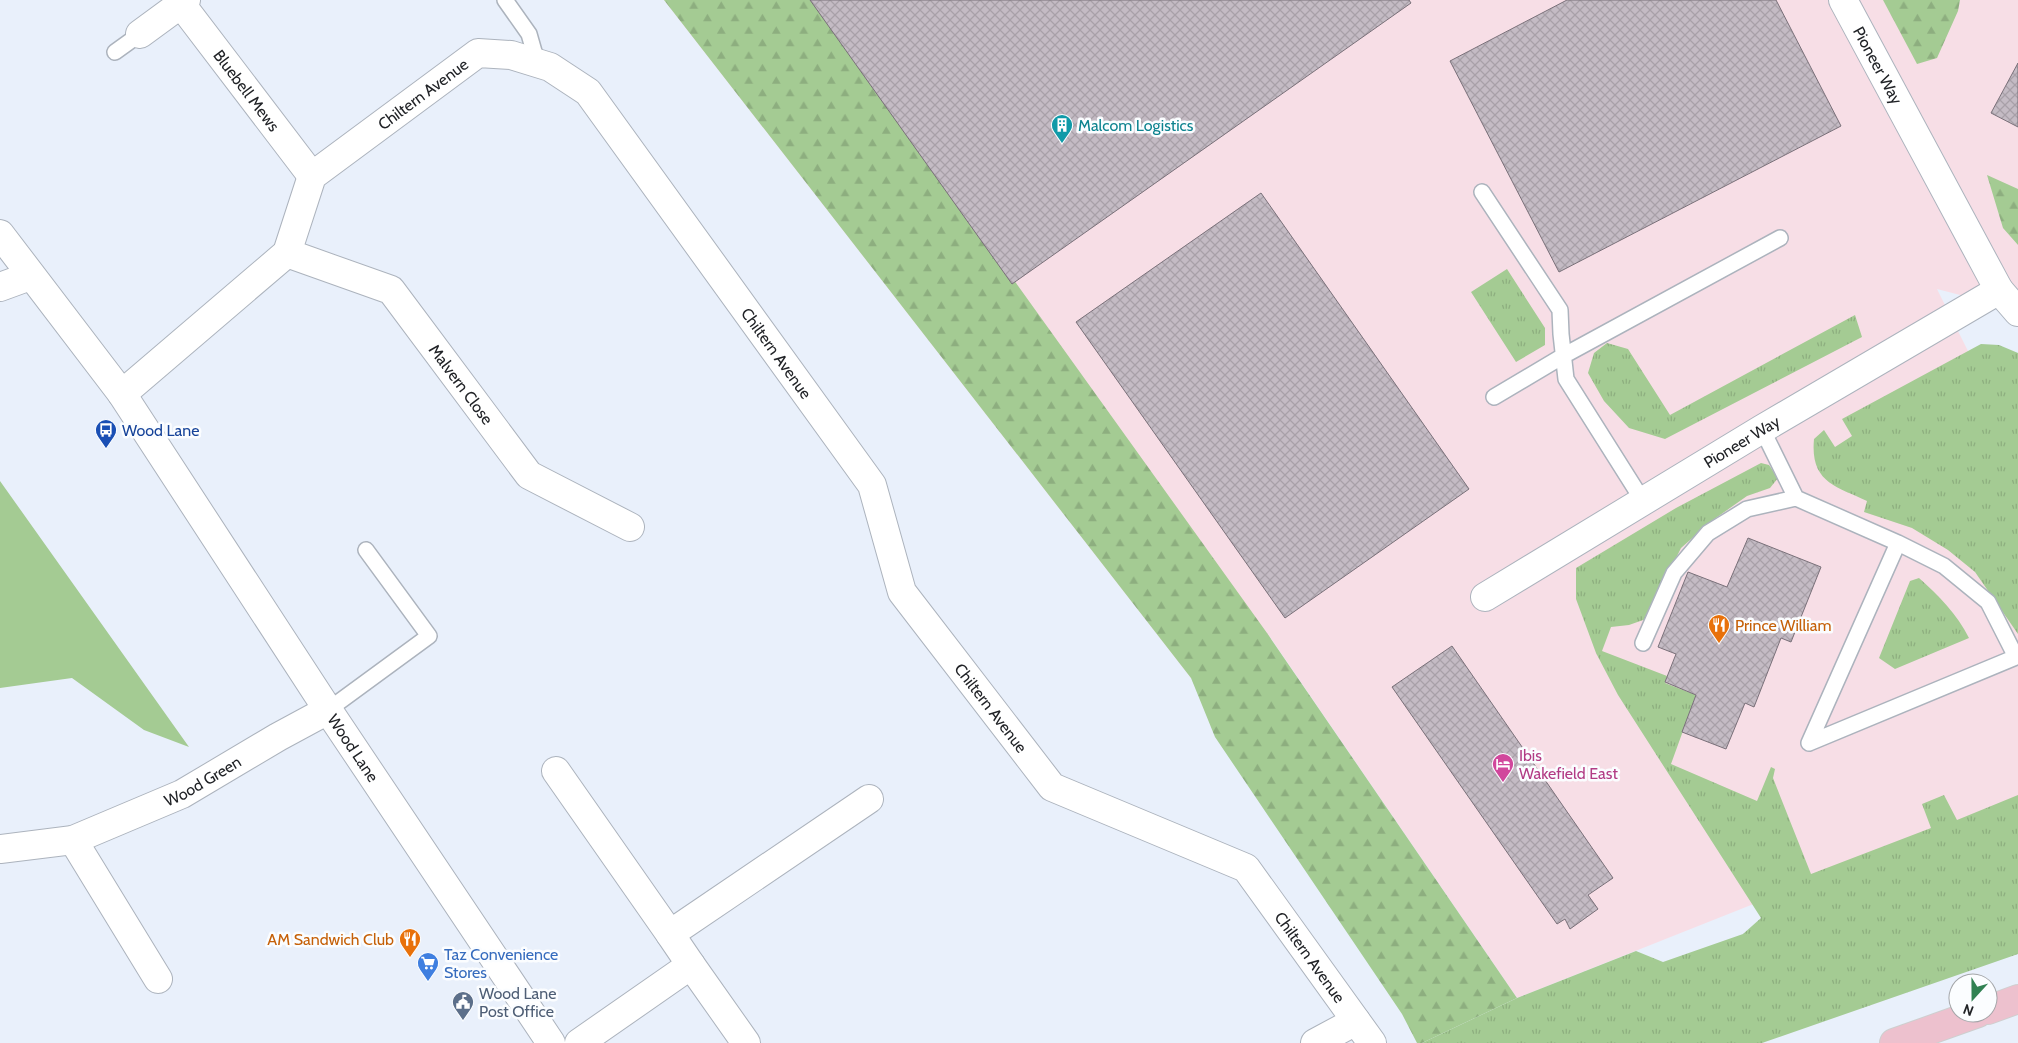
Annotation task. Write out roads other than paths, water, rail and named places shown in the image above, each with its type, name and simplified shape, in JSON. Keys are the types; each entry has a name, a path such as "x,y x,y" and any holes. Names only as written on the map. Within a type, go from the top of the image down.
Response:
{"main road":[{"path":"1998,1006 2018,999"},
{"path":"1894,1043 1950,1023"}],"street":[{"name":"Pioneer Way","path":"1843,0 1998,290 2018,312"},
{"name":"Bluebell Mews","path":"140,34 184,2 312,176"},
{"name":"Chiltern Avenue","path":"312,176 478,53 511,55 537,62 550,67 588,92 872,485 902,592 1052,787 1246,868 1372,1043"},
{"path":"122,394 287,253 312,176"},
{"name":"Wood Lane","path":"0,234 30,276 122,394 539,1039"},
{"name":"Malvern Close","path":"287,253 391,290 529,475 630,527"},
{"path":"0,287 30,276"},
{"name":"Pioneer Way","path":"1485,597 1762,429 1998,290"},
{"name":"Wood Green","path":"0,849 73,840 182,794 278,736 328,710"},
{"path":"556,771 746,1043"},
{"path":"670,934 869,799"},
{"path":"73,840 158,979"},
{"path":"579,1043 691,965"},
{"path":"1315,1043 1356,1021"}],"lane":[{"path":"505,0 529,34 537,62"},
{"path":"115,52 140,34"},
{"path":"1482,192 1560,310 1566,378 1644,501"},
{"path":"1494,397 1563,356 1780,238"},
{"path":"1762,429 1796,498"},
{"path":"1643,643 1674,573 1708,532 1747,509 1796,498 1898,543 1944,566 1988,602 2016,657 1810,743 1898,543"},
{"path":"328,710 429,636 366,550"}],"place":[{"name":"Malcom Logistics","path":"1062,144"},
{"name":"Wood Lane","path":"106,449"},
{"name":"Prince William","path":"1719,644"},
{"name":"Ibis Wakefield East","path":"1503,783"},
{"name":"AM Sandwich Club","path":"410,958"},
{"name":"Taz Convenience Stores","path":"428,982"},
{"name":"Wood Lane Post Office","path":"463,1021"}]}
